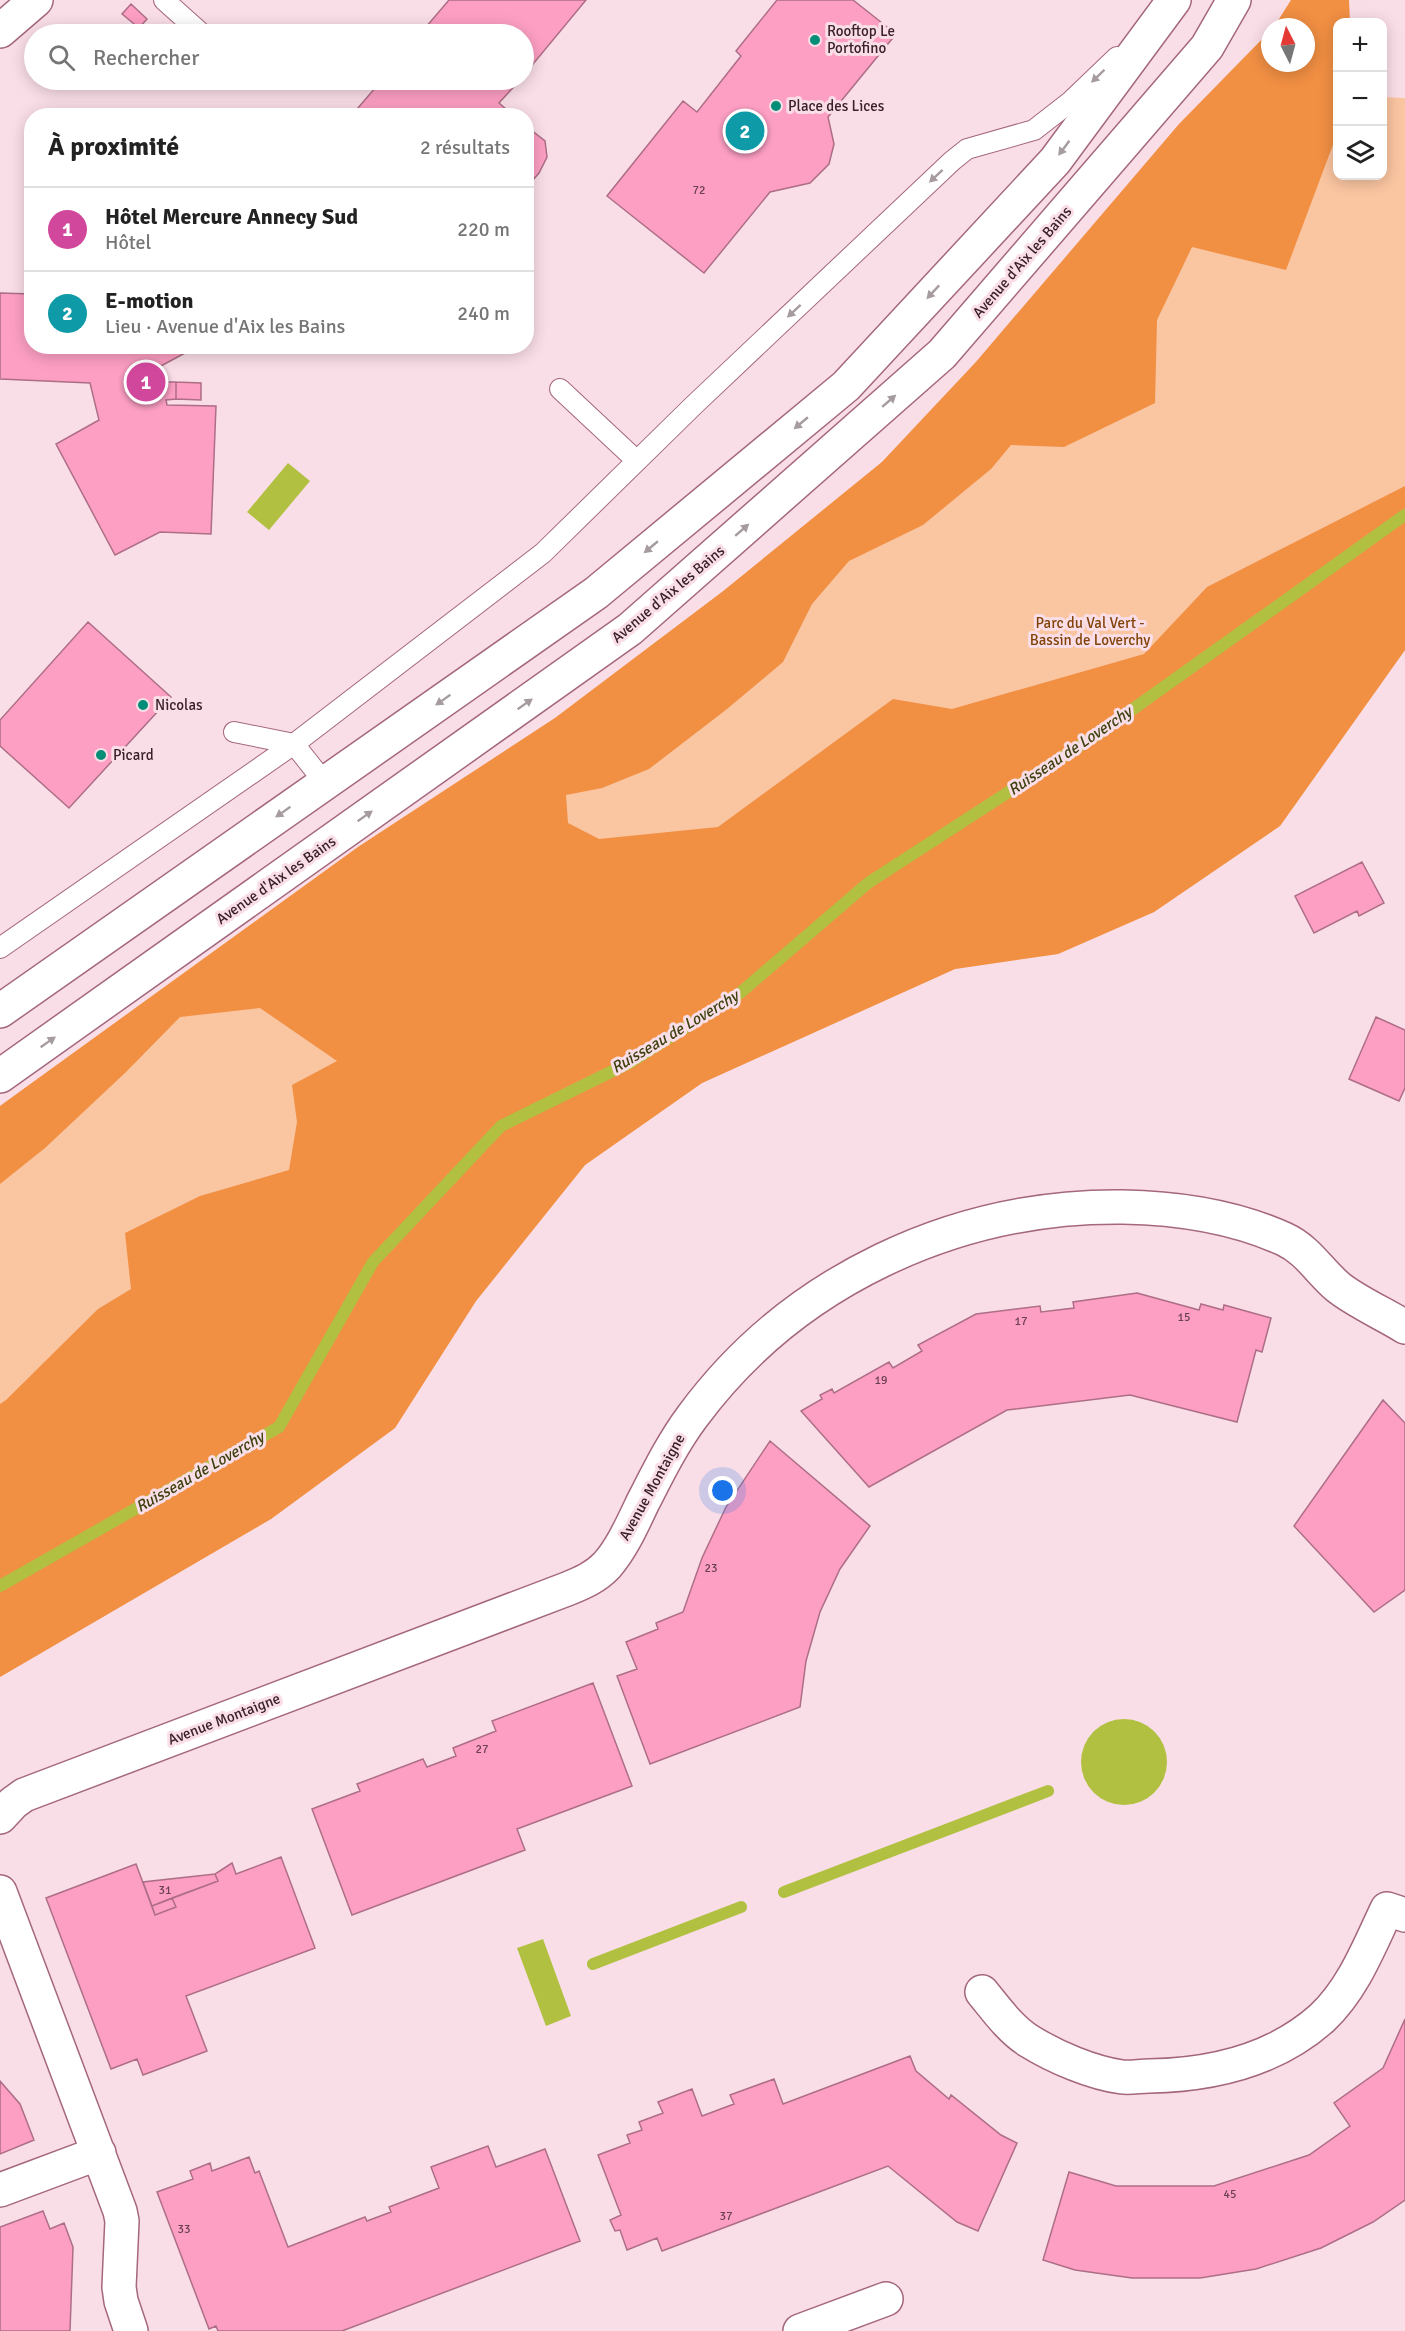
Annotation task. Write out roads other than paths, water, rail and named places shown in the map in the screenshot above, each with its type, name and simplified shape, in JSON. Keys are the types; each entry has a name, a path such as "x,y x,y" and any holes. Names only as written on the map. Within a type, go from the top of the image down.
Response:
{"main road":[{"path":"0,31 36,0"},
{"name":"Avenue d'Aix les Bains","path":"0,1076 639,621 942,354 1207,47 1234,0"},
{"path":"0,1011 596,593 846,386 1055,161 1172,3"},
{"name":"Avenue Montaigne","path":"0,1817 24,1795 524,1606 595,1576 615,1553 676,1440 731,1370 773,1329 818,1296 883,1258 931,1238 985,1222 1082,1208 1148,1208 1207,1214 1232,1220 1298,1246 1341,1290 1405,1327"},
{"path":"0,1892 116,2198 122,2221 119,2287 131,2331"},
{"path":"982,1992 1000,2015 1028,2040 1073,2063 1122,2077 1172,2076 1228,2067 1281,2047 1322,2017 1356,1975 1387,1910 1405,1915"},
{"path":"0,2190 99,2153"},
{"path":"800,2331 886,2299"}],"lane":[{"path":"164,0 191,24"},
{"path":"0,948 294,744 543,553 694,405 952,161 967,149 1034,130 1070,102 1172,3"},
{"path":"560,389 637,461"},
{"path":"234,732 294,744 325,783"}],"waterway":[{"name":"Ruisseau de Loverchy","path":"0,1586 279,1427 373,1262 501,1126 631,1062 740,993 868,883 1098,734 1405,515"},
{"path":"784,1892 1048,1791"},
{"path":"593,1964 741,1907"}],"place":[{"name":"Rooftop Le Portofino","path":"815,40"},
{"name":"Place des Lices","path":"776,106"},
{"name":"E-motion","path":"745,131"},
{"name":"Hôtel Mercure Annecy Sud","path":"146,382"},
{"name":"Nicolas","path":"143,705"},
{"name":"Picard","path":"101,755"}],"park label":[{"name":"Parc du Val Vert - Bassin de Loverchy","path":"1090,632"}]}
